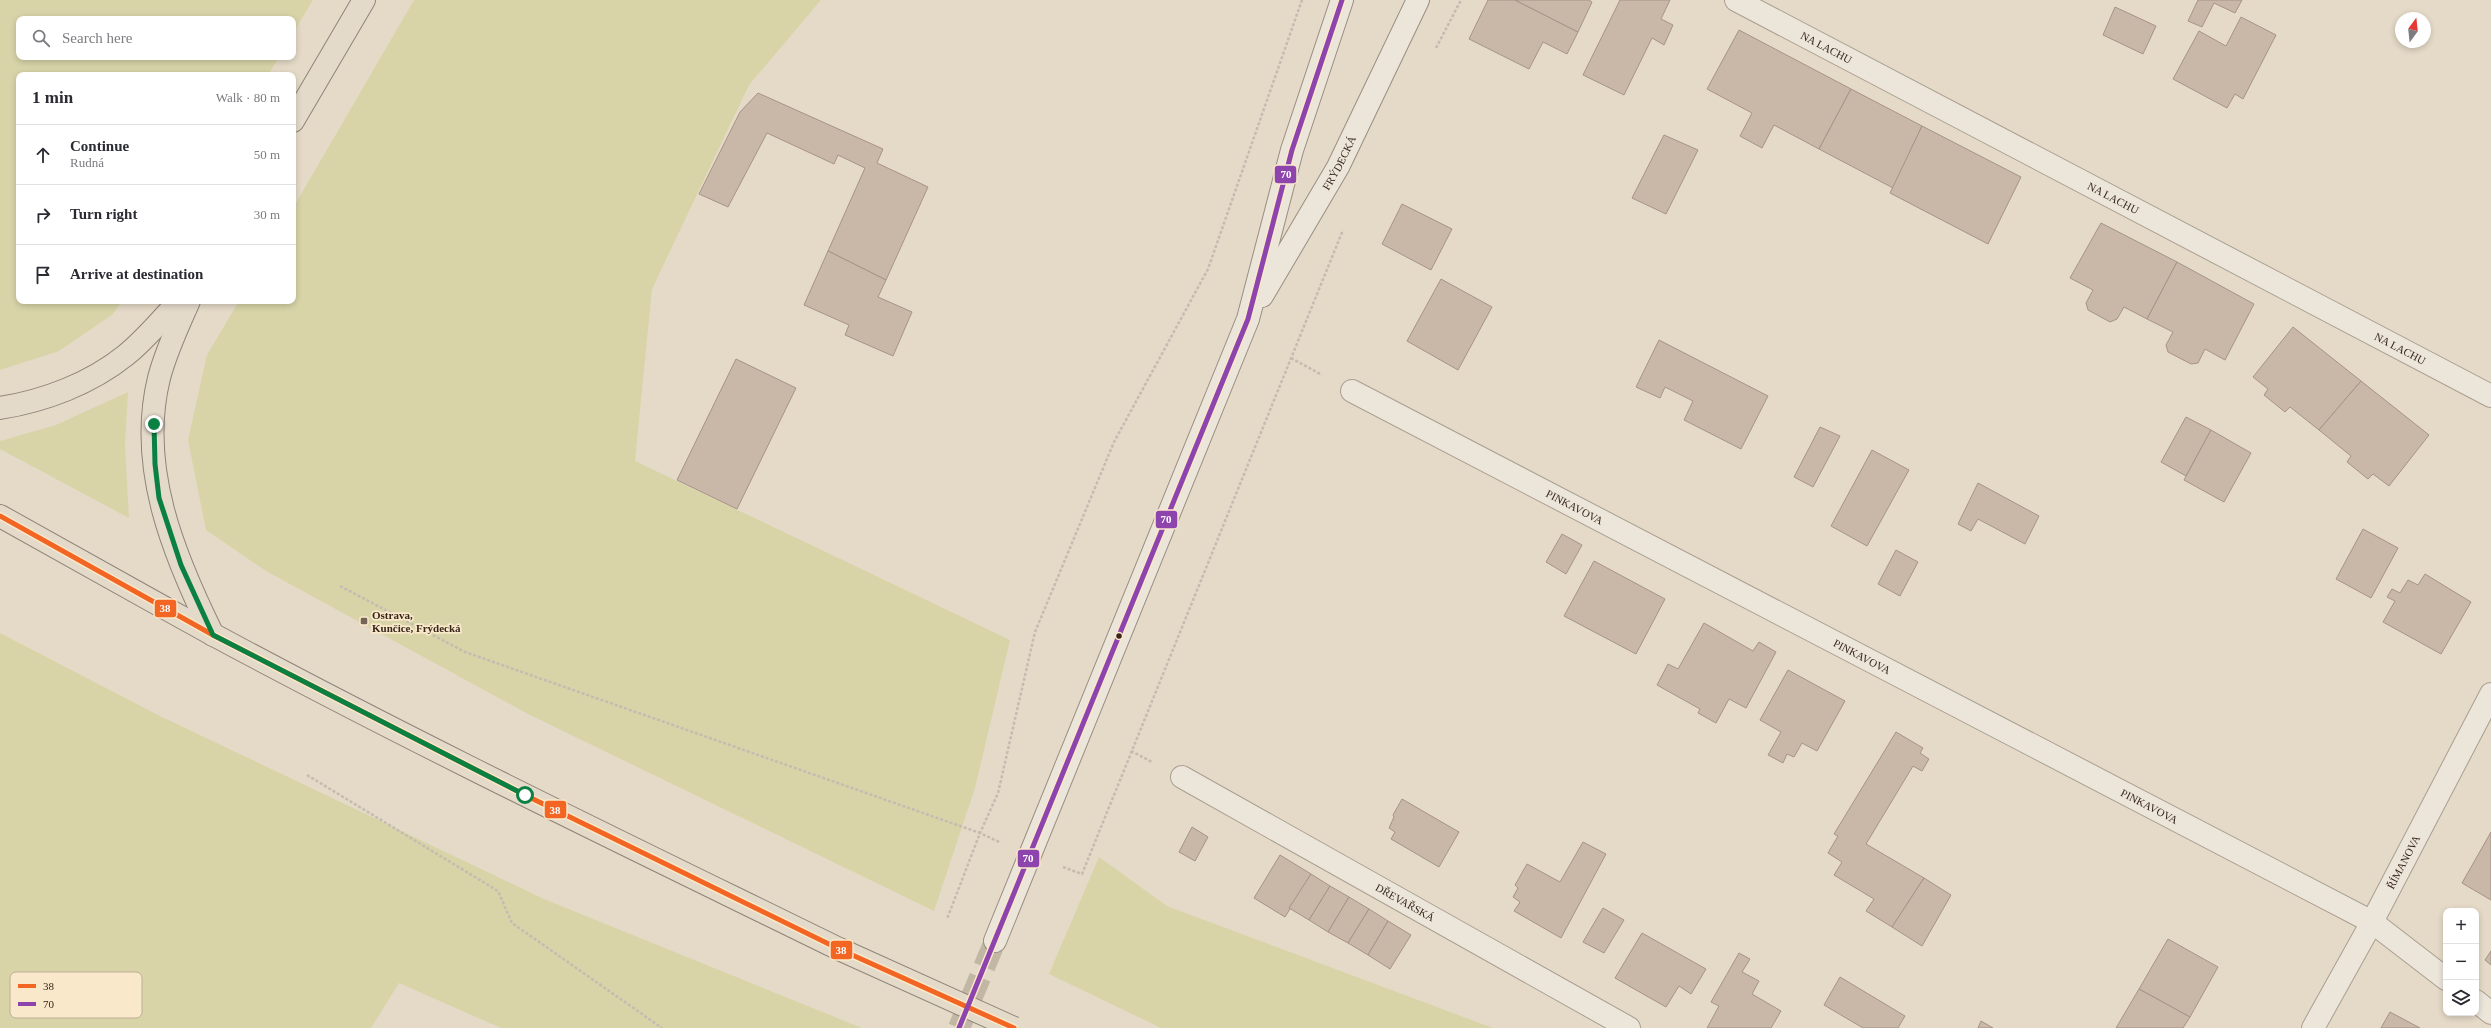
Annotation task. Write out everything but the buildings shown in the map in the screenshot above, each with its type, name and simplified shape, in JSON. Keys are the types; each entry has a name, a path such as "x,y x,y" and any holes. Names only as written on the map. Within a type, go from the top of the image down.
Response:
{"main road":[{"path":"296,116 364,0"},
{"path":"0,408 43,399 90,377 125,356 176,304"},
{"path":"188,304 173,336 159,378 154,424 155,464 159,498 168,527 183,571 213,635"},
{"path":"0,516 213,635 525,795 839,949 1014,1028"}],"street":[{"name":"FRÝDECKÁ","path":"995,941 1248,319 1292,150 1342,0"},
{"name":"FRÝDECKÁ","path":"1248,319 1338,167 1418,0"},
{"name":"NA LACHU","path":"1736,0 2491,396"},
{"name":"PINKAVOVA","path":"1352,391 2372,922 2443,976"},
{"name":"ŘÍMANOVA","path":"2313,1028 2372,922 2491,694"},
{"name":"DŘEVAŘSKÁ","path":"1182,777 1629,1028"},
{"path":"2479,1003 2491,1013"}],"path":[{"path":"340,586 465,652 980,834 947,919"},
{"path":"307,775 498,891 512,923 662,1028"}],"shaded area":[{"path":"0,0 313,0 296,28 296,16 16,16 16,60 277,60 270,72 16,72 16,304 120,304 113,314 59,351 0,370"},
{"path":"414,0 821,0 749,85 652,289 635,461 1010,640 975,788 934,911 528,714 266,571 206,530 188,440 207,355 237,304 296,304 296,203"},
{"path":"128,392 125,445 129,518 0,449 0,441 56,425"},
{"path":"0,633 158,715 544,899 862,1028 501,1028 399,983 371,1028 0,1028"},
{"path":"1099,857 1167,906 1493,1028 1161,1028 1049,974"}],"tunnel":[{"path":"959,1028 995,941"}],"transit line":[{"name":"70","path":"959,1028 1248,319 1292,150 1342,0"},
{"name":"38","path":"0,516 213,635 525,795 839,949 1014,1028"}],"place":[{"name":"Ostrava, Kunčice, Frýdecká","path":"364,621"}],"route":[{"path":"154,424 155,464 159,498 181,565 213,635 525,795"}]}
